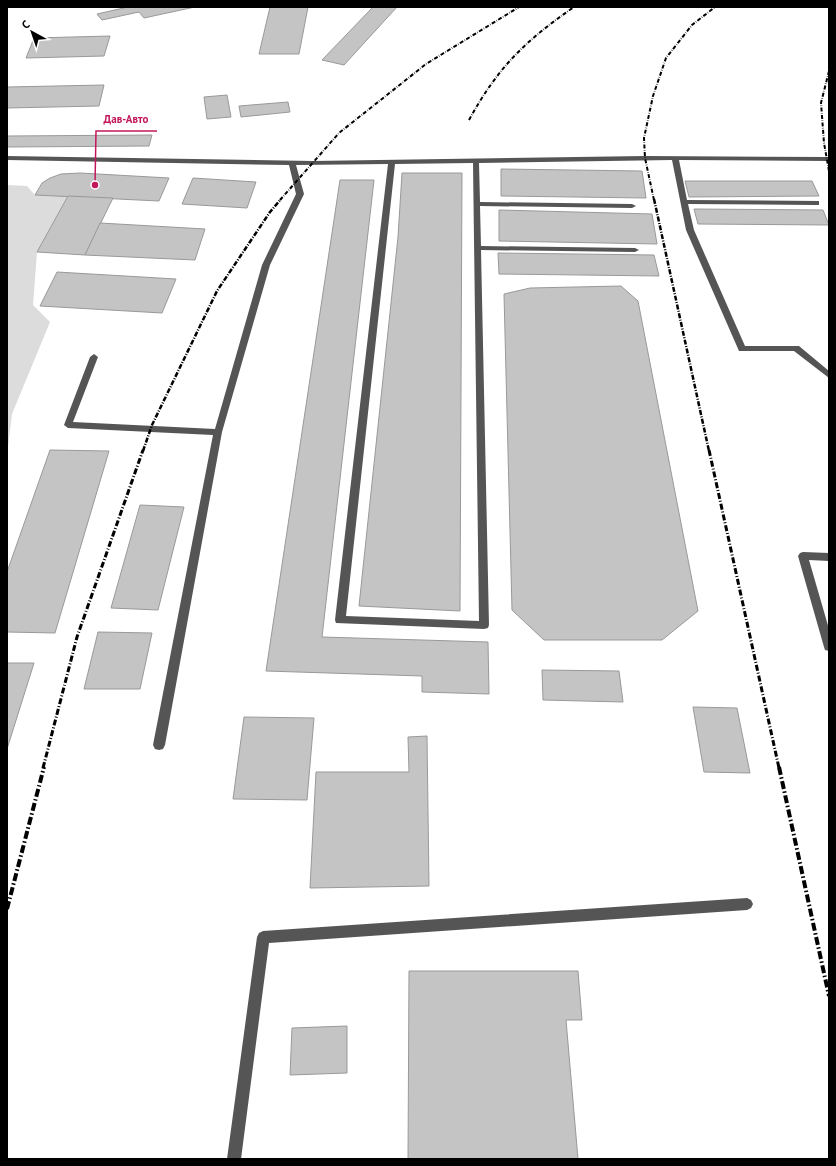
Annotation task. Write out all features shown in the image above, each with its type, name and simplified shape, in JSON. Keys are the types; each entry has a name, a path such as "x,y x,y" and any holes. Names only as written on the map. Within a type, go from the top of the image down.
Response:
{"lane":[{"path":"7,158 292,162 829,159"},
{"path":"675,159 690,230 742,350 796,348 829,375"},
{"path":"392,162 340,620 484,625 476,160"},
{"path":"159,745 218,432 266,265 300,194 292,162"},
{"path":"684,202 816,203"},
{"path":"477,204 632,206"},
{"path":"478,248 635,250"},
{"path":"94,356 68,425 218,432"},
{"path":"829,557 803,556 829,647"},
{"path":"234,1159 263,937 747,904"}],"shaded area":[{"path":"7,185 27,186 35,195 68,196 37,252 33,305 50,322 12,414 7,455"}],"building":[{"path":"128,7 195,7 144,18 139,12 102,20 97,14"},
{"path":"270,7 308,7 299,54 259,54"},
{"path":"373,7 397,7 344,65 322,60"},
{"path":"110,36 104,56 26,58 34,38"},
{"path":"104,85 99,106 7,108 7,87"},
{"path":"227,95 231,117 207,119 204,97"},
{"path":"288,102 290,112 241,117 239,106"},
{"path":"152,135 149,146 7,147 7,136"},
{"path":"501,169 642,171 646,198 501,196"},
{"path":"80,173 169,178 159,201 35,195 42,183 50,178 61,174"},
{"path":"402,173 462,173 460,611 359,606 398,237"},
{"path":"193,178 256,182 247,208 182,204"},
{"path":"340,180 374,180 322,637 488,642 489,694 422,692 422,676 266,671"},
{"path":"685,181 812,181 819,196 689,197"},
{"path":"68,196 113,198 85,255 37,252"},
{"path":"694,209 823,210 829,225 698,224"},
{"path":"499,210 652,214 657,244 499,241"},
{"path":"100,223 205,229 195,260 85,255"},
{"path":"498,253 654,255 659,276 499,274"},
{"path":"57,272 176,279 162,313 40,306"},
{"path":"621,286 638,301 698,611 662,640 544,640 512,610 504,294 530,288"},
{"path":"50,450 109,451 55,633 7,632 7,572"},
{"path":"140,505 184,507 158,610 111,608"},
{"path":"98,632 152,633 140,689 84,689"},
{"path":"7,663 34,663 7,749"},
{"path":"542,670 619,671 623,702 543,700"},
{"path":"693,707 737,708 750,773 704,772"},
{"path":"244,717 314,718 307,800 233,799"},
{"path":"427,736 429,886 310,888 316,772 409,772 408,737"},
{"path":"409,971 578,971 582,1020 566,1020 578,1159 408,1159"},
{"path":"347,1026 347,1073 290,1075 292,1028"}],"railway":[{"path":"280,200 339,133 426,64 519,7"},
{"path":"469,120 491,85 514,56 541,32 574,7"},
{"path":"654,200 645,158 644,138 653,96 666,58 692,25 715,7"},
{"path":"829,71 821,103 824,143 829,171"},
{"path":"143,451 152,425 217,291 270,212 281,199"},
{"path":"654,199 709,451"},
{"path":"43,768 77,637 143,450"},
{"path":"709,450 779,768"},
{"path":"7,909 44,767"},
{"path":"779,767 829,996"}],"place":[{"name":"Дав-Авто","path":"95,185"}]}
